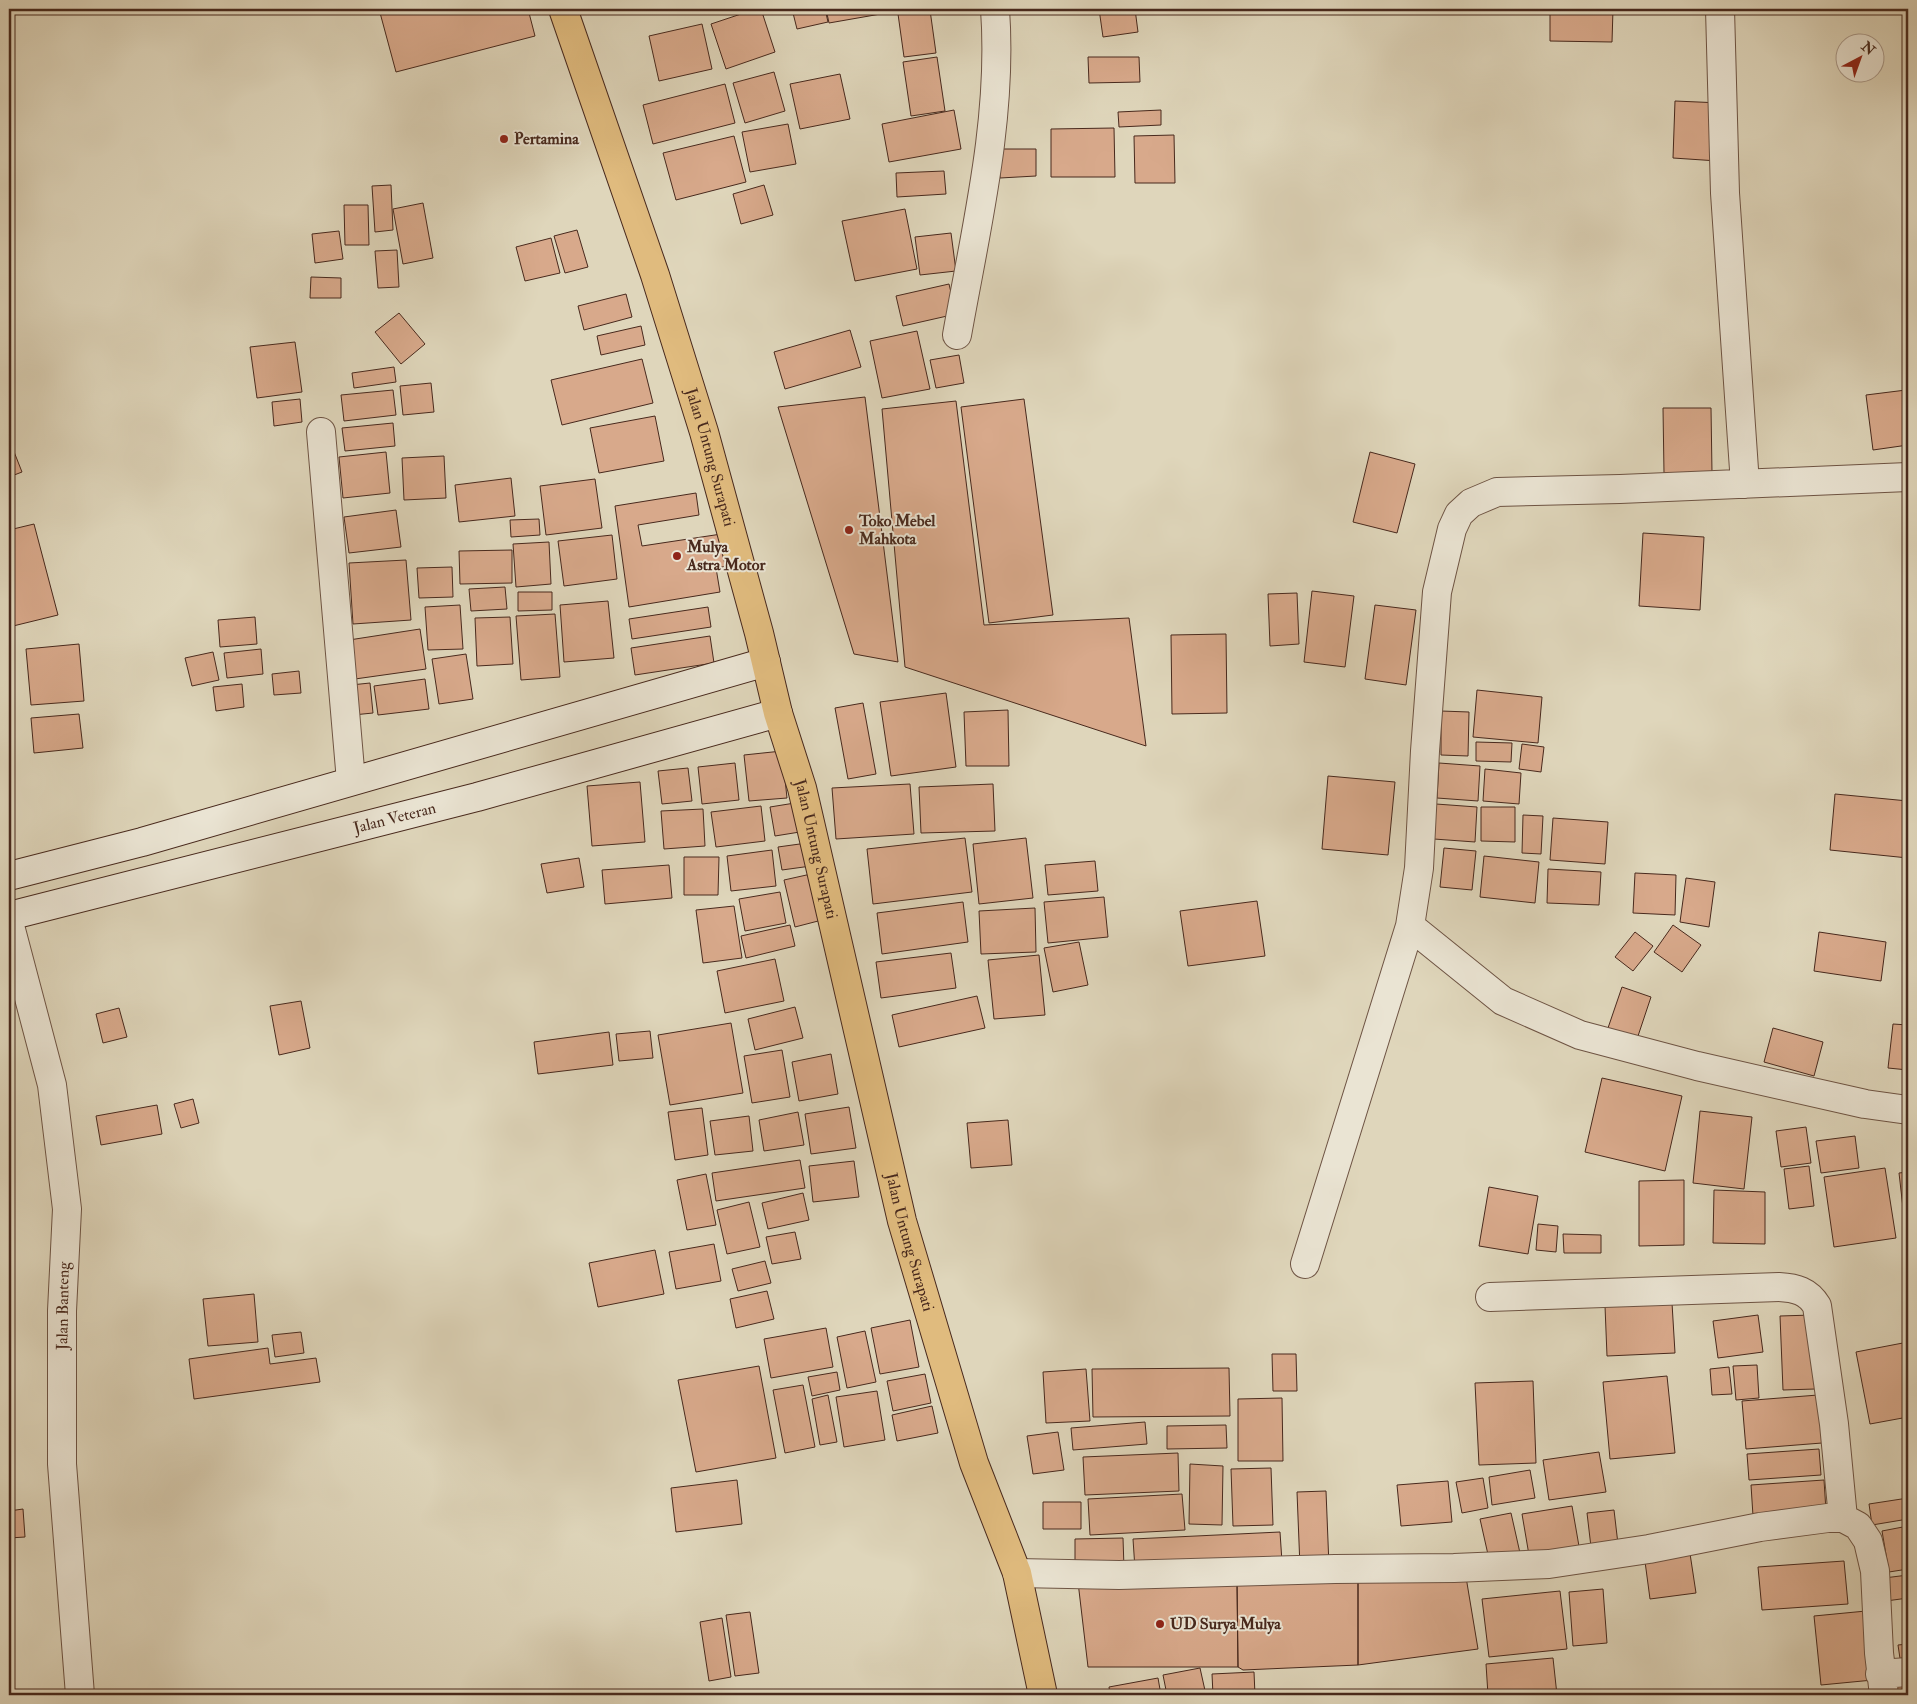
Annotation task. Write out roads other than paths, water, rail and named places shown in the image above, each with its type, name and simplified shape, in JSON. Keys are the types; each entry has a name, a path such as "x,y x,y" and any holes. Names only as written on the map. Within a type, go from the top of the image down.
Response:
{"highway":[{"name":"Jalan Untung Surapati","path":"562,9 655,275 704,432 778,712 802,788 902,1221 974,1463 1017,1573 1043,1695"}],"street":[{"path":"957,335 987,161 997,86 998,46 995,9"},
{"path":"1720,9 1726,193 1745,484"},
{"path":"321,432 351,781"},
{"path":"1305,1264 1410,926 1419,868 1425,751 1437,592 1452,529 1459,514 1471,503 1497,492 1908,477"},
{"path":"9,876 142,842 766,662"},
{"name":"Jalan Veteran","path":"9,916 477,797 778,712"},
{"name":"Jalan Banteng","path":"9,922 52,1085 67,1209 62,1311 62,1464 80,1695"},
{"path":"1410,926 1503,1001 1580,1035 1697,1066 1865,1104 1908,1110"},
{"path":"1490,1297 1779,1287 1802,1291 1811,1297 1817,1306 1834,1424 1843,1518"},
{"path":"1017,1573 1119,1575 1454,1568 1549,1564 1649,1549 1760,1527 1828,1518 1843,1518 1858,1526 1868,1541 1875,1572 1882,1685 1908,1672"}],"place":[{"name":"Pertamina","path":"504,139"},
{"name":"Toko Mebel Mahkota","path":"849,530"},
{"name":"Mulya Astra Motor","path":"677,556"},
{"name":"UD Surya Mulya","path":"1160,1624"}]}
